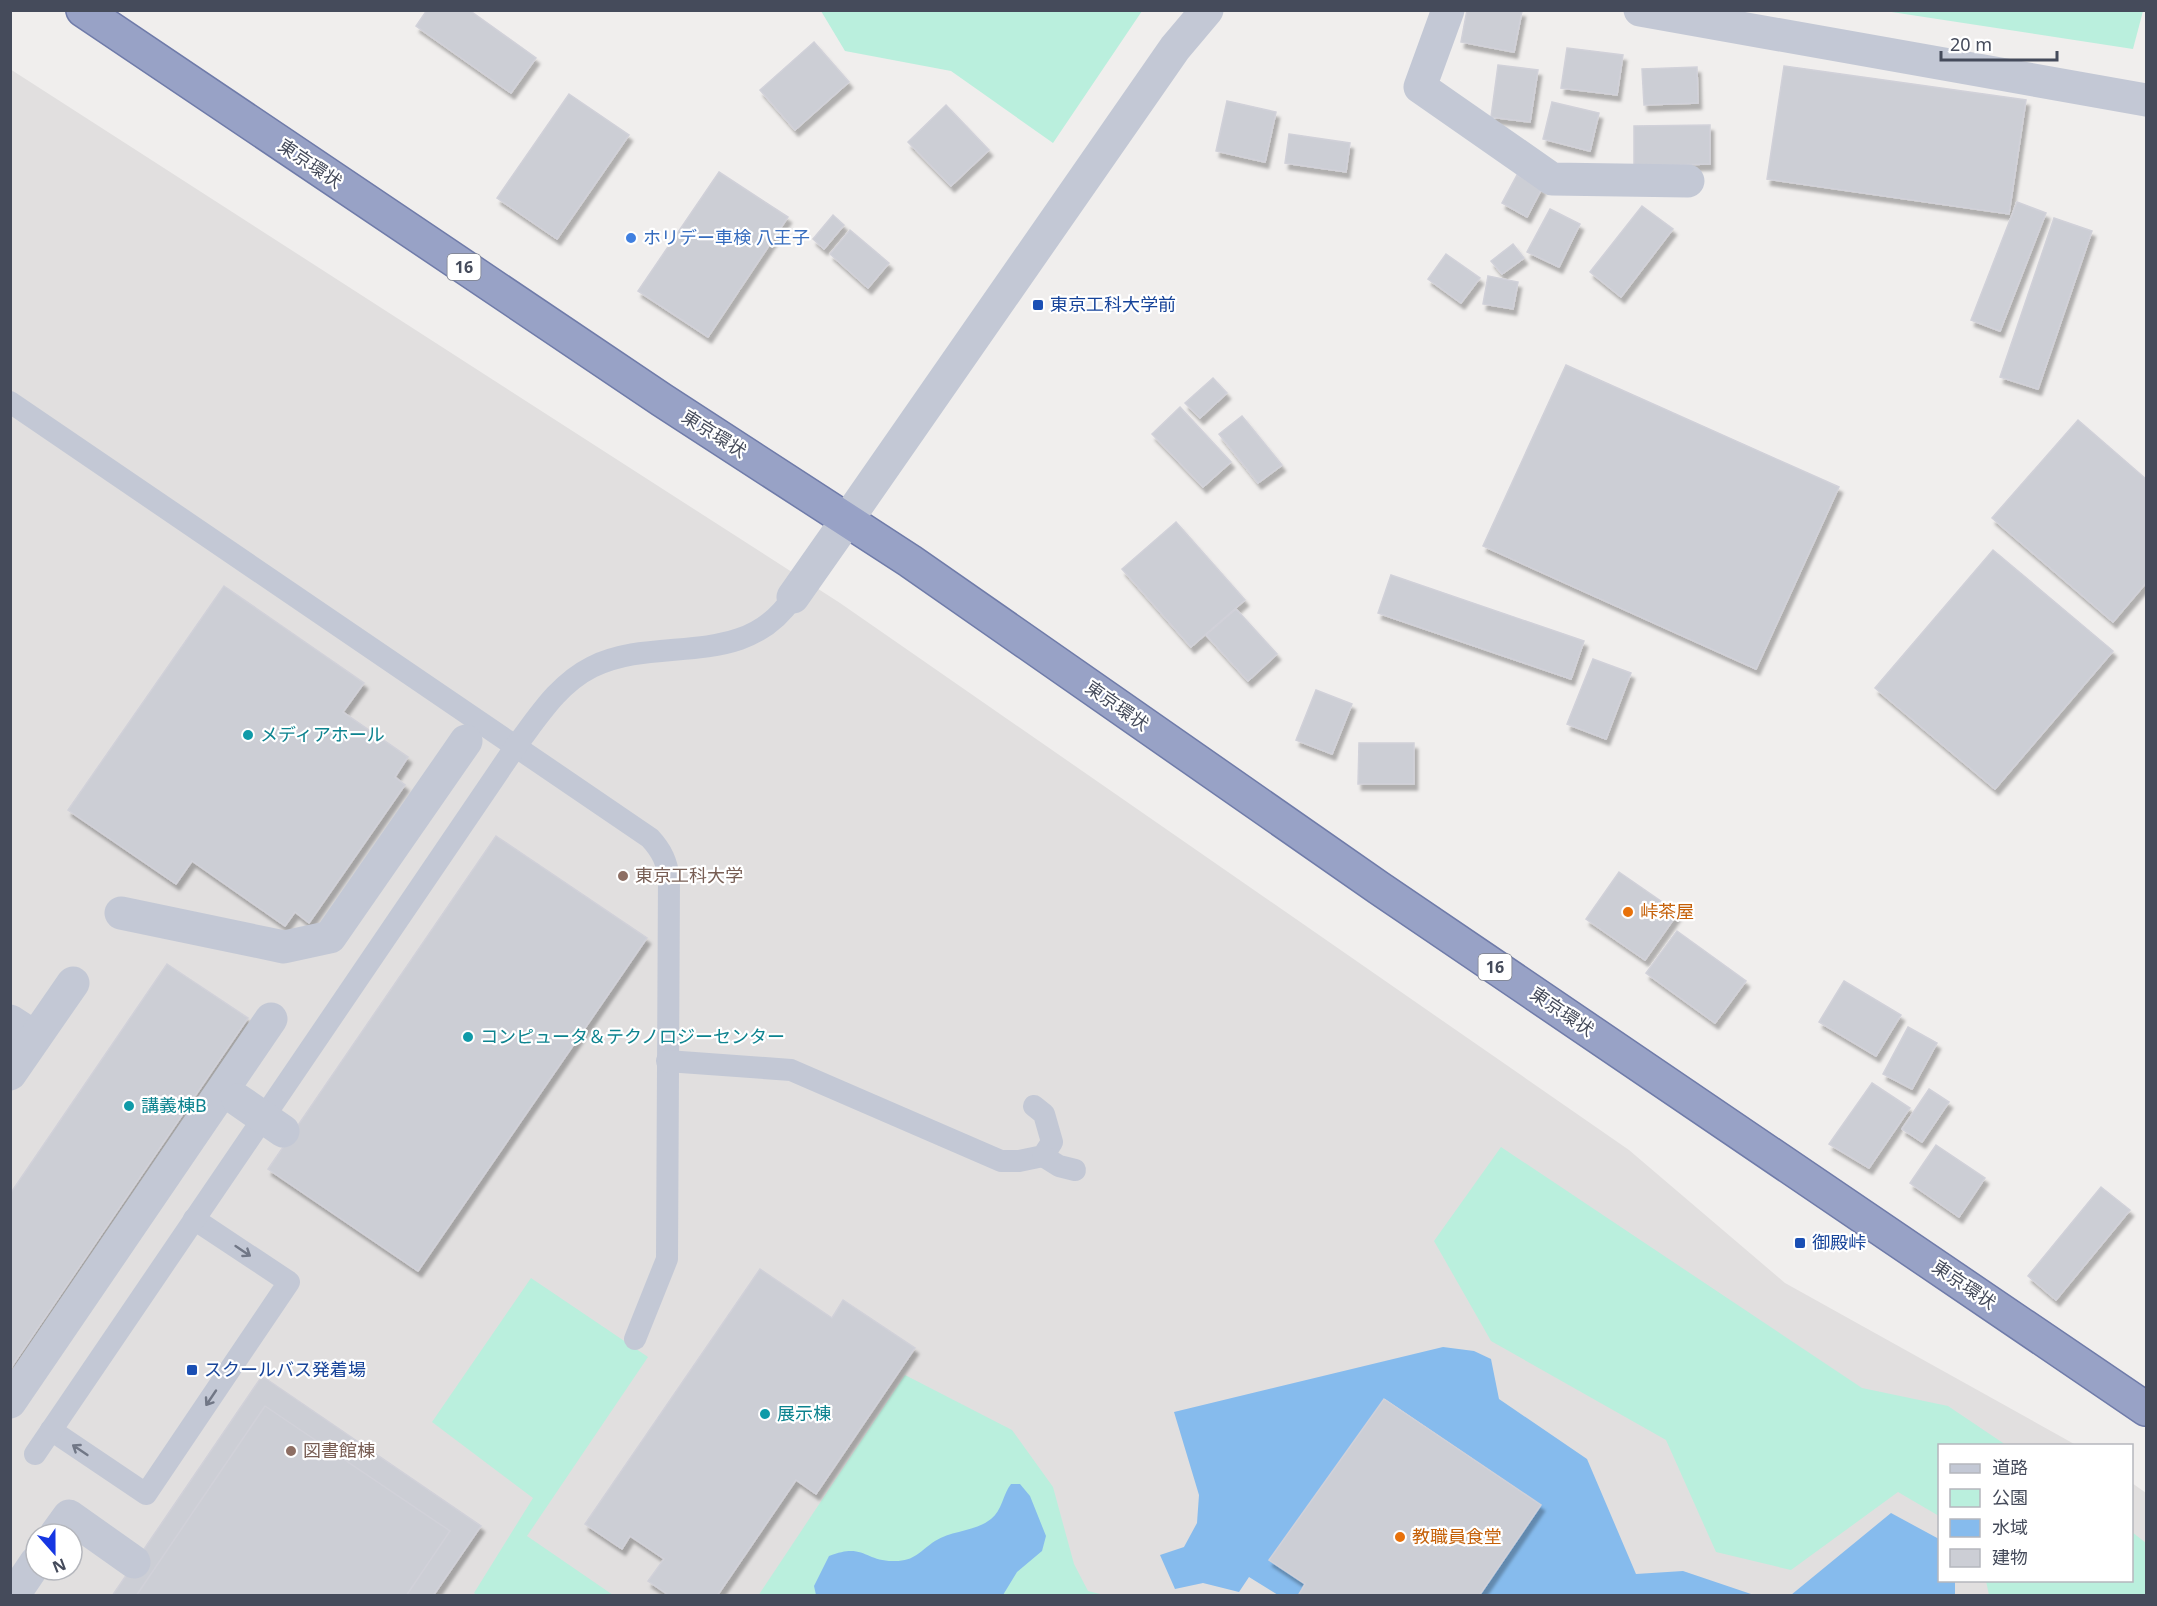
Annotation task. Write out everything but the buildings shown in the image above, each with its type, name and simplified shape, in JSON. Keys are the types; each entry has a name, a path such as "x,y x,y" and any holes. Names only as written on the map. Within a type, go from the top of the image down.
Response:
{"highway":[{"name":"東京環状","path":"83,10 662,400 847,520 1379,888 2146,1409"}],"street":[{"path":"793,597 1174,48 1207,10"},
{"path":"1449,10 1420,87 1552,179 1688,181"},
{"path":"1640,10 2146,100"},
{"path":"122,913 284,947 330,937 466,741"},
{"path":"10,1074 23,1029 73,983"},
{"path":"10,1402 230,1095 272,1019"},
{"path":"230,1095 287,1134"},
{"path":"65,1522 69,1516 77,1522"},
{"path":"84,1527 134,1562"}],"lane":[{"path":"10,402 650,838 666,861 669,879 667,1259 636,1339"},
{"path":"35,1454 516,746 552,699 568,682 591,667 619,657 726,645 747,638 767,625 793,597"},
{"path":"667,1061 790,1070 1001,1161 1019,1161 1043,1156 1059,1166 1075,1170"},
{"path":"1034,1106 1044,1114 1052,1142 1043,1156"},
{"path":"51,1430 146,1494 289,1282 194,1219"}],"shaded area":[{"name":"東京工科大学","path":"10,69 840,603 1629,1150 1785,1283 2074,1444 1938,1444 1938,1582 2133,1582 2133,1484 2146,1493 2146,1595 11,1595"}],"green space":[{"path":"821,11 1142,11 1053,143 951,71 845,51"},
{"path":"1885,11 2143,11 2133,49"},
{"path":"1501,1147 1862,1388 1948,1406 2005,1444 1938,1444 1938,1515 1898,1492 1791,1570 1716,1552 1666,1440 1491,1341 1434,1241"},
{"path":"531,1278 648,1357 527,1536 613,1595 478,1596 474,1593 533,1498 432,1422"},
{"path":"905,1375 1012,1430 1053,1487 1074,1564 1088,1591 1104,1595 758,1596"},
{"path":"2133,1533 2146,1543 2146,1595 1989,1595 1986,1582 2133,1582"}],"water":[{"path":"1443,1347 1474,1351 1491,1359 1499,1399 1587,1459 1636,1574 1683,1571 1754,1595 1479,1595 1541,1505 1385,1399 1269,1560 1305,1584 1298,1595 1278,1595 1249,1577 1239,1592 1203,1583 1175,1589 1160,1555 1184,1547 1197,1523 1199,1495 1174,1412"},
{"path":"1011,1484 1020,1484 1030,1496 1046,1536 1042,1551 1017,1572 1003,1595 816,1595 814,1586 829,1556 850,1551 877,1559 902,1561 908,1559 942,1537 978,1526 991,1519 998,1512"},
{"path":"1891,1513 1938,1538 1938,1582 1955,1582 1955,1595 1791,1595"}],"place":[{"name":"ホリデー車検 八王子","path":"631,238"},
{"name":"東京工科大学前","path":"1038,305"},
{"name":"メディアホール","path":"248,735"},
{"name":"東京工科大学","path":"623,876"},
{"name":"峠茶屋","path":"1628,912"},
{"name":"コンピュータ＆テクノロジーセンター","path":"468,1037"},
{"name":"講義棟B","path":"129,1106"},
{"name":"御殿峠","path":"1800,1243"},
{"name":"スクールバス発着場","path":"192,1370"},
{"name":"展示棟","path":"765,1414"},
{"name":"図書館棟","path":"291,1451"},
{"name":"教職員食堂","path":"1400,1537"}]}
